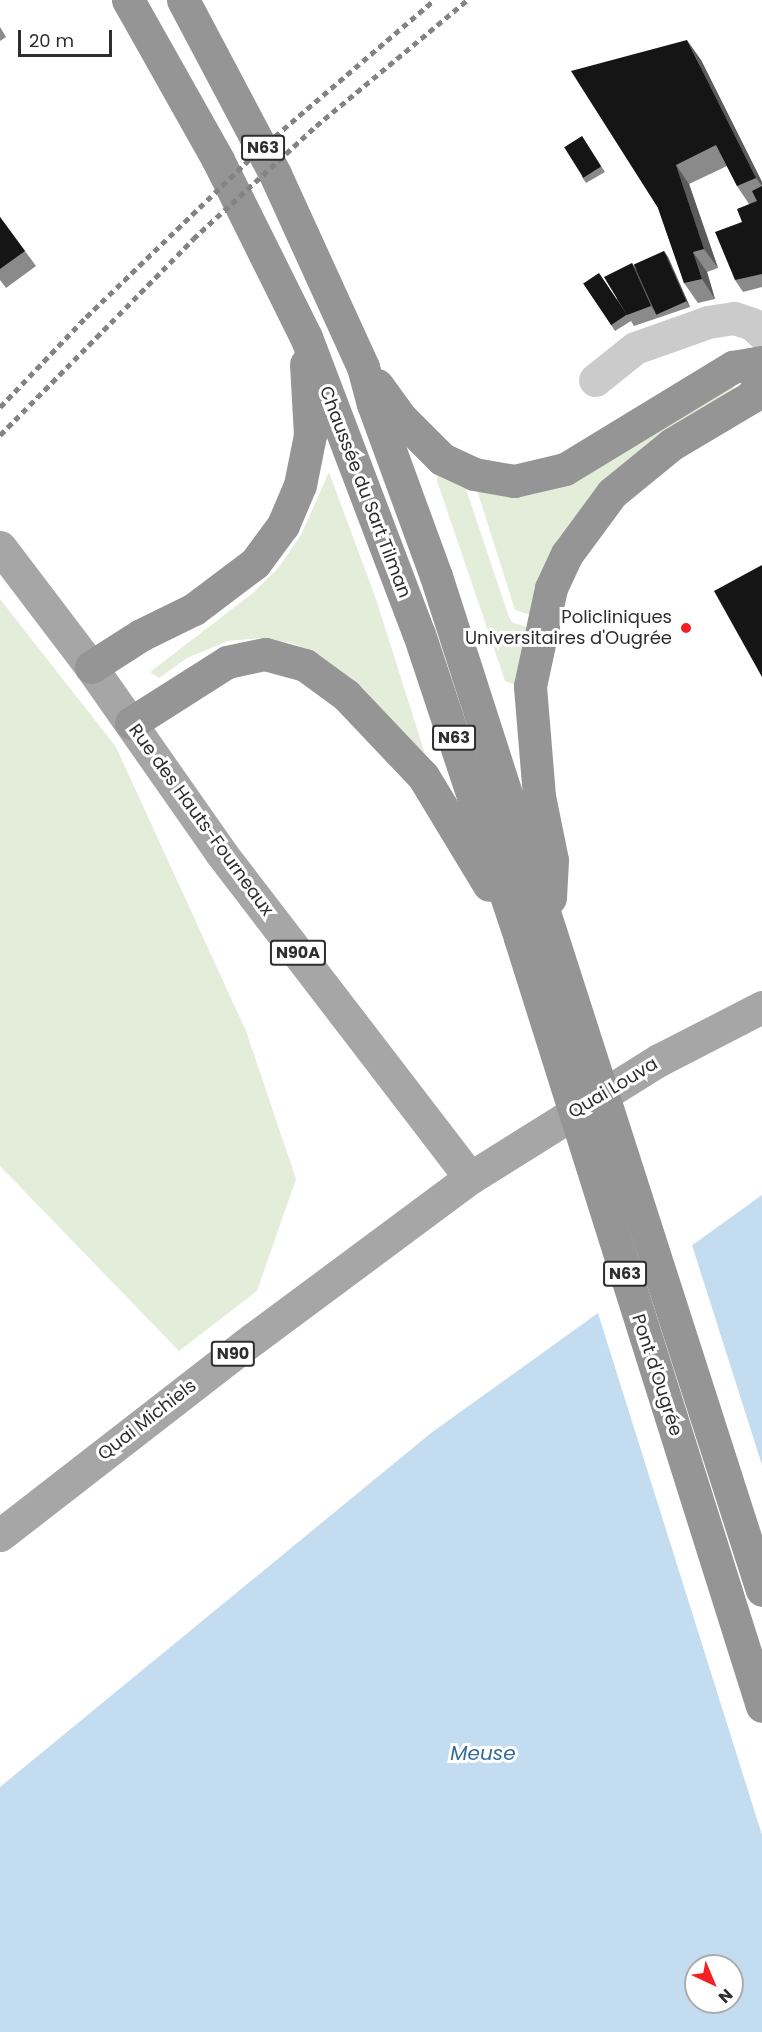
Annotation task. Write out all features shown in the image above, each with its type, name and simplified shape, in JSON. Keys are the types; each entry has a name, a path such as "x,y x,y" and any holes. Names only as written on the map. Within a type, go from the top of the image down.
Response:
{"highway":[{"name":"Chaussée du Sart Tilman","path":"128,0 218,160 300,324 428,657 520,938 540,1011"},
{"name":"Chaussée du Sart Tilman","path":"183,0 253,129 336,300 363,367 373,404 436,576 548,921 569,995"},
{"path":"91,666 141,635 194,609 255,563 283,525 300,485 310,435 309,380 300,324"},
{"path":"363,367 401,418 442,459 474,474 514,481 565,469 733,367 762,362"},
{"path":"548,921 552,860 539,796 530,686 551,588 572,546 612,493 672,444 751,397 762,381"},
{"path":"131,723 227,662 265,654 305,665 346,695 423,776 520,938"},
{"name":"Pont d'Ougrée","path":"569,995 762,1590"},
{"name":"Pont d'Ougrée","path":"540,1011 762,1706"}],"main road":[{"name":"Rue des Hauts-Fourneaux","path":"6,555 91,666 221,853 470,1178"},
{"name":"Quai Louva","path":"470,1178 659,1060 762,1007"},
{"name":"Quai Michiels","path":"0,1535 253,1339 470,1178"}],"street":[{"path":"595,380 635,348 708,322 734,318 752,324 762,333"}],"green space":[{"path":"731,385 735,389 649,444 530,615 515,610 476,487"},
{"path":"329,472 377,602 425,754 354,682 315,653 292,643 260,638 228,641 187,658 159,678 150,672 253,593 279,567 301,535"},
{"path":"438,475 464,483 509,617 513,623 528,627 515,685 505,681 437,481"},
{"path":"0,599 116,747 246,1031 296,1179 257,1291 179,1351 0,1166"}],"water":[{"name":"Meuse","path":"762,1195 762,2032 0,2032 0,1787 431,1433"}],"pier":[{"path":"691,1242 762,1465 762,1835 597,1310"}],"building":[{"path":"687,40 756,178 737,186 716,145 676,165 704,249 693,252 702,279 684,283 658,208 571,71"},
{"path":"582,136 601,167 583,178 564,147"},
{"path":"762,186 762,274 735,280 715,232 742,222 737,209 757,201 752,191"},
{"path":"0,217 25,251 0,269"},
{"path":"664,251 686,301 656,315 634,264"},
{"path":"632,263 651,306 627,315 604,277"},
{"path":"599,273 627,314 611,325 583,284"},
{"path":"762,565 762,677 714,591"}],"railway":[{"path":"0,407 86,317 259,150 434,0"},
{"path":"0,435 193,239 316,126 467,0"}],"place":[{"name":"Policliniques Universitaires d'Ougrée","path":"686,628"}]}
